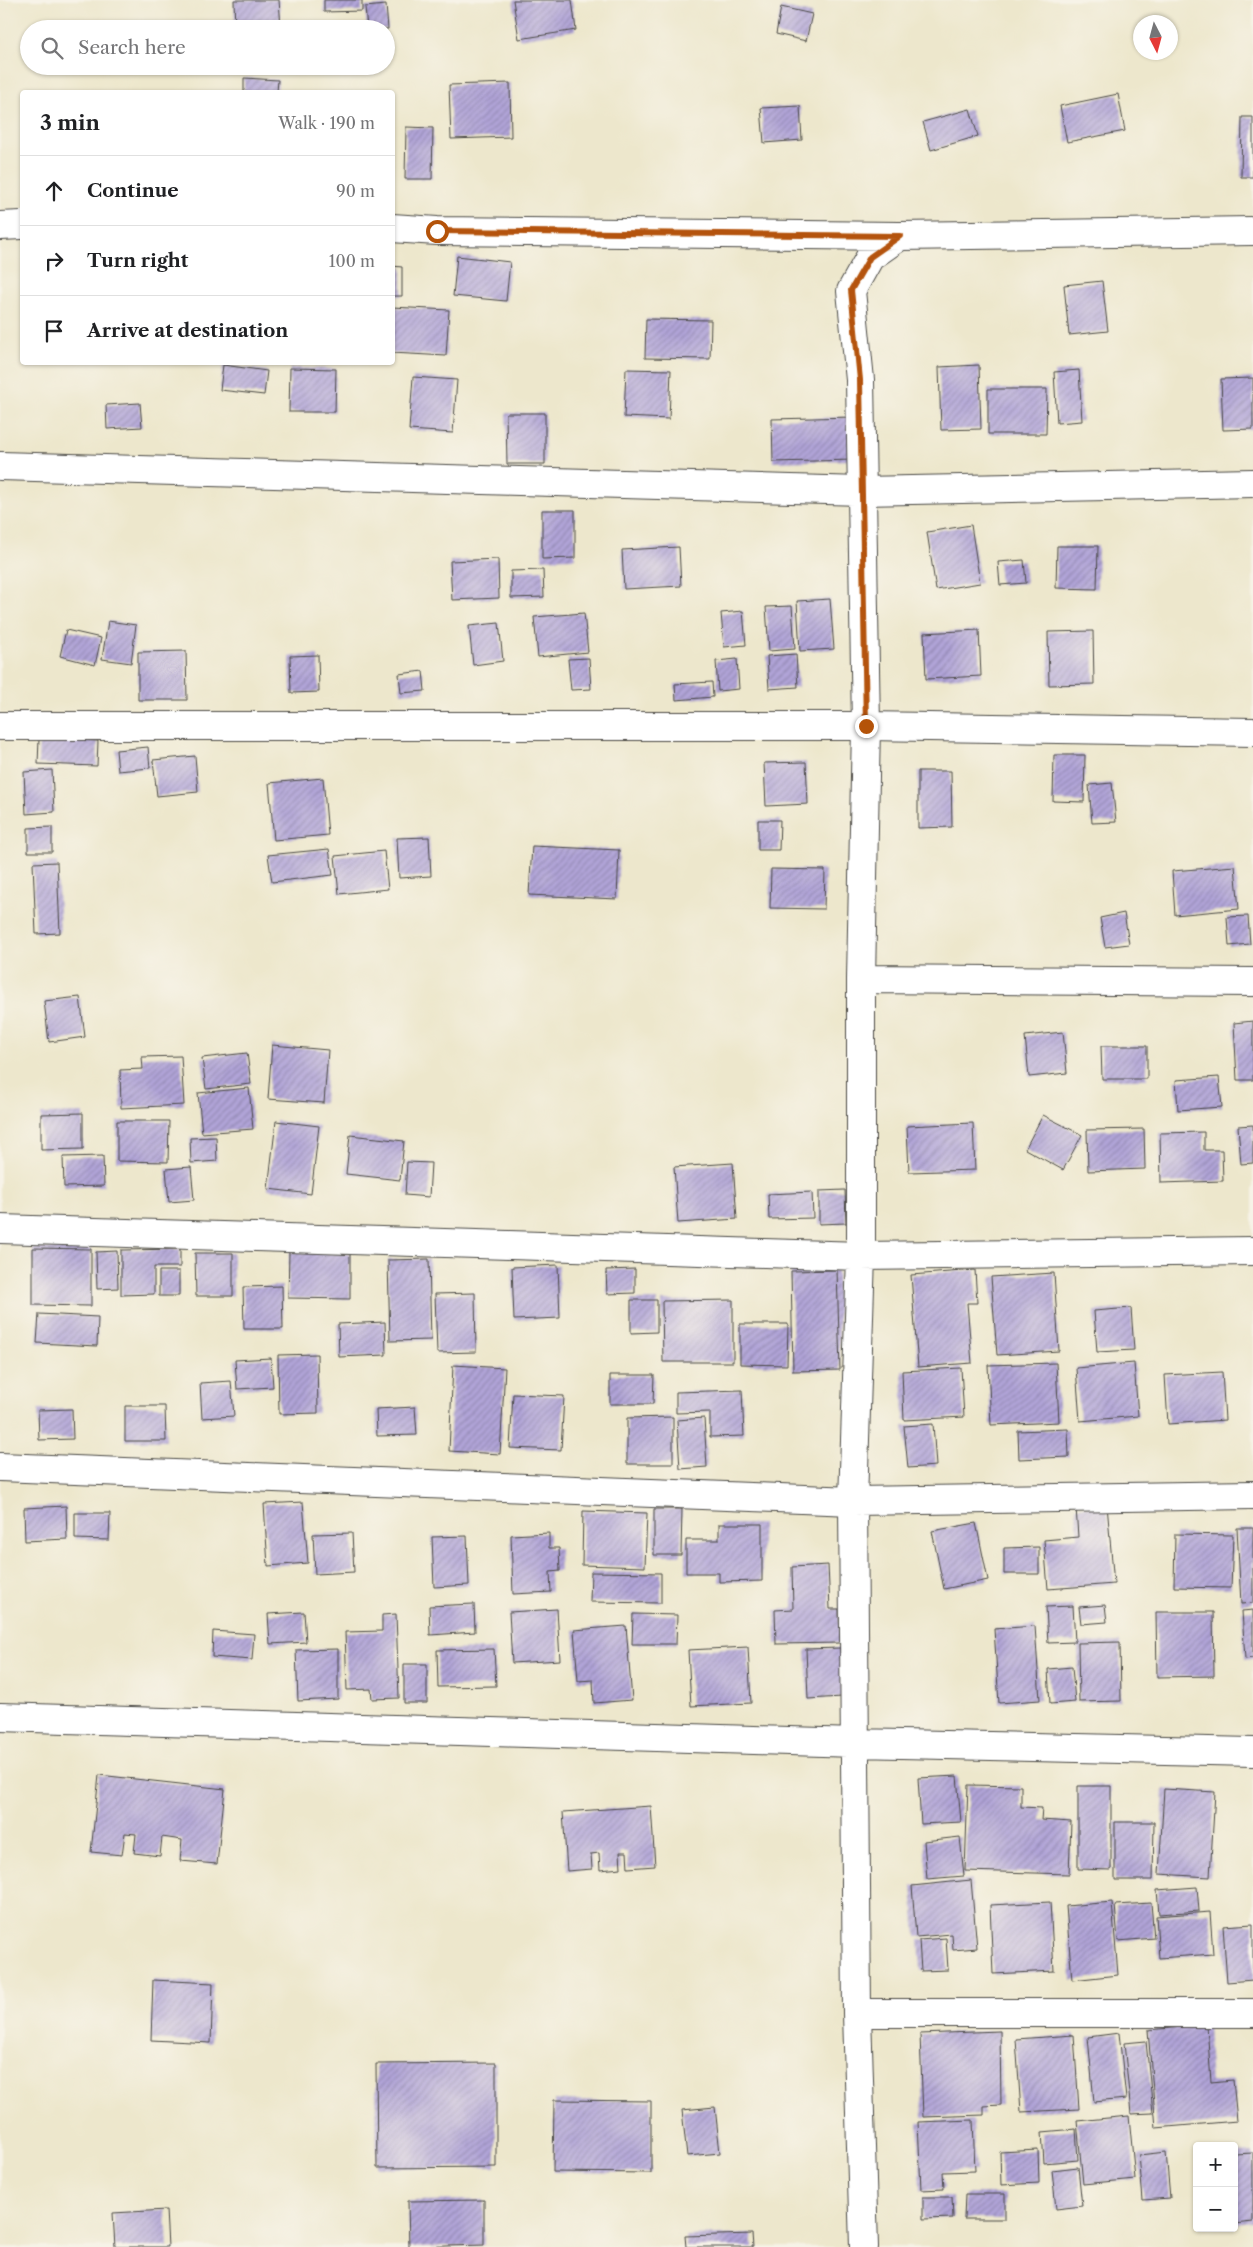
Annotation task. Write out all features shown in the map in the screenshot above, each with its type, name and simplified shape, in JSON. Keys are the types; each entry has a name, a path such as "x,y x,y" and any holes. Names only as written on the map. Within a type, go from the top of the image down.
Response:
{"street":[{"path":"0,226 20,225"},
{"path":"395,228 437,231 900,236 1253,231"},
{"path":"864,2247 857,2013 853,1501 861,1256 861,979 866,726 860,380 851,290 870,257 900,236"},
{"path":"0,466 862,491 1253,483"},
{"path":"0,726 866,726 1253,732"},
{"path":"861,979 1253,982"},
{"path":"0,1229 861,1256 1253,1251"},
{"path":"0,1467 853,1501 1253,1495"},
{"path":"0,1717 856,1743 1253,1752"},
{"path":"857,2013 1253,2013"}],"building":[{"path":"234,0 279,0 280,20 235,20"},
{"path":"324,0 362,0 362,11 324,12"},
{"path":"513,0 572,0 576,30 519,39"},
{"path":"386,5 387,20 366,20 365,7"},
{"path":"781,7 812,14 806,41 776,34"},
{"path":"244,78 278,80 277,90 244,90"},
{"path":"510,83 511,137 451,139 449,85"},
{"path":"1118,94 1125,131 1067,142 1060,106"},
{"path":"800,106 802,140 764,143 761,108"},
{"path":"970,109 978,136 931,150 923,122"},
{"path":"1242,117 1253,117 1253,177 1241,177"},
{"path":"406,127 433,128 432,179 405,179"},
{"path":"457,256 510,262 506,301 453,296"},
{"path":"395,266 402,267 402,296 395,296"},
{"path":"1102,281 1108,331 1069,335 1064,285"},
{"path":"395,307 449,310 446,356 395,353"},
{"path":"646,319 711,320 710,359 645,358"},
{"path":"223,365 267,371 264,395 220,390"},
{"path":"979,365 981,429 941,430 939,367"},
{"path":"290,368 336,369 335,412 289,412"},
{"path":"626,369 671,370 669,419 624,417"},
{"path":"1079,370 1082,421 1057,423 1054,372"},
{"path":"413,377 457,380 453,433 409,430"},
{"path":"1253,378 1253,429 1223,430 1221,379"},
{"path":"988,389 1047,389 1046,434 988,434"},
{"path":"140,403 142,427 107,429 106,405"},
{"path":"506,413 545,413 545,464 507,464"},
{"path":"853,417 854,460 773,462 772,419"},
{"path":"542,510 575,510 575,558 542,559"},
{"path":"971,525 980,583 936,590 927,532"},
{"path":"1057,546 1098,546 1097,589 1056,588"},
{"path":"679,547 681,586 624,589 622,550"},
{"path":"498,559 499,598 452,600 450,561"},
{"path":"1024,560 1026,583 1000,585 998,562"},
{"path":"543,570 544,597 511,598 511,571"},
{"path":"830,599 834,649 800,651 797,601"},
{"path":"792,606 795,649 769,651 766,607"},
{"path":"743,611 746,645 724,647 721,613"},
{"path":"584,613 588,652 538,657 534,617"},
{"path":"108,621 136,625 131,663 102,659"},
{"path":"499,623 503,661 473,665 469,626"},
{"path":"66,630 101,638 95,665 60,656"},
{"path":"979,630 981,676 926,679 924,633"},
{"path":"1093,631 1094,684 1049,685 1048,632"},
{"path":"186,651 187,700 138,700 138,652"},
{"path":"796,654 798,687 769,689 767,656"},
{"path":"318,655 319,692 291,693 290,656"},
{"path":"589,658 591,689 571,690 568,659"},
{"path":"737,659 739,689 718,691 716,661"},
{"path":"423,671 425,691 401,693 399,674"},
{"path":"712,682 713,697 676,700 675,684"},
{"path":"39,739 98,741 97,766 38,764"},
{"path":"148,747 150,768 118,771 116,750"},
{"path":"1054,755 1085,755 1084,802 1053,801"},
{"path":"195,756 198,792 157,796 153,760"},
{"path":"806,762 808,804 766,806 764,763"},
{"path":"52,770 54,812 26,814 24,772"},
{"path":"918,771 951,771 952,827 918,828"},
{"path":"323,778 328,835 274,840 269,783"},
{"path":"1112,783 1116,822 1092,823 1089,785"},
{"path":"758,820 780,820 779,850 758,850"},
{"path":"52,827 52,852 28,852 28,828"},
{"path":"429,837 431,876 399,878 397,838"},
{"path":"532,846 619,850 617,899 529,895"},
{"path":"329,849 333,875 272,882 268,855"},
{"path":"384,851 388,889 339,894 335,856"},
{"path":"57,862 60,933 36,934 33,863"},
{"path":"1235,866 1239,909 1175,915 1172,871"},
{"path":"771,869 825,870 824,909 770,908"},
{"path":"1124,913 1129,944 1105,947 1100,918"},
{"path":"1248,916 1250,944 1229,946 1227,917"},
{"path":"80,997 85,1037 49,1042 44,1001"},
{"path":"1253,1021 1253,1080 1237,1080 1234,1023"},
{"path":"1063,1032 1067,1073 1029,1077 1025,1036"},
{"path":"272,1045 328,1050 324,1103 268,1099"},
{"path":"1101,1046 1147,1046 1147,1079 1102,1079"},
{"path":"247,1053 251,1084 206,1089 202,1058"},
{"path":"181,1056 184,1105 121,1108 120,1070 143,1069 142,1057"},
{"path":"1219,1077 1222,1107 1178,1110 1176,1080"},
{"path":"249,1088 253,1129 202,1133 198,1093"},
{"path":"83,1113 83,1149 41,1150 41,1114"},
{"path":"1043,1115 1082,1135 1063,1170 1025,1149"},
{"path":"117,1121 169,1121 168,1162 117,1161"},
{"path":"276,1121 319,1126 311,1194 268,1189"},
{"path":"973,1123 975,1170 909,1172 907,1126"},
{"path":"1253,1125 1253,1163 1241,1164 1238,1126"},
{"path":"1144,1129 1145,1169 1088,1171 1087,1130"},
{"path":"1204,1132 1204,1150 1222,1150 1223,1181 1161,1183 1160,1133"},
{"path":"350,1135 404,1141 400,1180 346,1174"},
{"path":"216,1137 217,1161 191,1163 190,1138"},
{"path":"103,1156 104,1186 64,1187 63,1157"},
{"path":"407,1162 431,1163 429,1197 405,1195"},
{"path":"733,1163 737,1219 678,1223 674,1167"},
{"path":"191,1167 194,1200 169,1202 166,1169"},
{"path":"845,1190 846,1223 819,1224 819,1191"},
{"path":"812,1192 813,1218 769,1219 768,1194"},
{"path":"33,1248 91,1249 91,1306 33,1305"},
{"path":"180,1249 180,1267 154,1267 154,1294 121,1295 121,1250"},
{"path":"117,1251 118,1288 97,1289 96,1252"},
{"path":"289,1252 350,1254 350,1299 288,1298"},
{"path":"195,1253 233,1253 233,1296 196,1296"},
{"path":"429,1259 431,1340 390,1341 388,1260"},
{"path":"558,1265 560,1318 514,1320 512,1267"},
{"path":"635,1269 635,1293 607,1294 606,1270"},
{"path":"837,1270 840,1370 793,1371 791,1271"},
{"path":"975,1270 977,1303 967,1303 972,1363 918,1367 911,1275"},
{"path":"159,1271 179,1271 179,1296 159,1296"},
{"path":"1054,1273 1059,1351 997,1355 991,1277"},
{"path":"282,1286 283,1329 244,1329 243,1287"},
{"path":"475,1293 476,1352 437,1353 435,1294"},
{"path":"631,1300 657,1300 657,1332 631,1333"},
{"path":"733,1300 733,1362 663,1362 662,1301"},
{"path":"1131,1308 1134,1350 1097,1352 1094,1311"},
{"path":"39,1314 98,1317 97,1346 37,1343"},
{"path":"385,1322 386,1355 339,1357 338,1324"},
{"path":"740,1324 788,1324 787,1365 740,1364"},
{"path":"317,1354 318,1413 279,1414 278,1355"},
{"path":"271,1358 273,1387 237,1389 235,1360"},
{"path":"1056,1363 1059,1422 991,1425 988,1365"},
{"path":"1134,1363 1138,1416 1080,1421 1076,1368"},
{"path":"453,1365 505,1368 500,1454 449,1451"},
{"path":"961,1368 964,1417 904,1420 902,1371"},
{"path":"1222,1372 1225,1420 1168,1424 1165,1375"},
{"path":"610,1375 654,1375 653,1404 610,1404"},
{"path":"231,1381 234,1416 202,1418 200,1383"},
{"path":"742,1390 744,1436 710,1437 710,1412 676,1413 676,1392"},
{"path":"513,1394 564,1396 561,1450 510,1448"},
{"path":"125,1406 165,1406 166,1441 125,1441"},
{"path":"415,1407 417,1435 377,1436 376,1409"},
{"path":"72,1409 73,1439 39,1440 38,1410"},
{"path":"673,1417 673,1464 627,1464 627,1418"},
{"path":"704,1418 707,1467 680,1469 677,1420"},
{"path":"933,1424 936,1466 908,1468 904,1426"},
{"path":"1068,1429 1069,1457 1019,1459 1018,1431"},
{"path":"303,1502 308,1563 268,1566 264,1504"},
{"path":"1107,1505 1114,1584 1048,1589 1044,1540 1078,1537 1076,1507"},
{"path":"66,1506 67,1539 25,1541 24,1508"},
{"path":"654,1509 682,1509 681,1555 654,1555"},
{"path":"583,1511 647,1513 645,1567 582,1565"},
{"path":"75,1513 110,1513 109,1540 75,1539"},
{"path":"976,1523 988,1580 944,1589 932,1531"},
{"path":"719,1524 762,1524 762,1581 719,1582 719,1573 686,1573 686,1540 719,1540"},
{"path":"1237,1528 1253,1528 1253,1603 1241,1604"},
{"path":"352,1533 354,1572 315,1574 313,1534"},
{"path":"549,1533 549,1548 559,1548 560,1571 550,1572 551,1592 513,1594 511,1535"},
{"path":"1175,1534 1233,1535 1231,1588 1174,1587"},
{"path":"467,1536 469,1585 434,1587 432,1537"},
{"path":"1039,1547 1039,1574 1004,1574 1004,1548"},
{"path":"828,1565 830,1609 839,1609 840,1643 776,1644 775,1610 793,1609 792,1567"},
{"path":"591,1572 661,1573 661,1603 590,1602"},
{"path":"474,1604 475,1632 430,1635 429,1606"},
{"path":"1105,1605 1107,1622 1081,1624 1079,1607"},
{"path":"1073,1606 1075,1642 1048,1643 1046,1607"},
{"path":"557,1609 560,1660 512,1663 509,1612"},
{"path":"1253,1610 1253,1658 1245,1659 1242,1611"},
{"path":"304,1612 306,1642 270,1644 268,1614"},
{"path":"1156,1612 1213,1612 1214,1676 1157,1677"},
{"path":"396,1614 399,1698 372,1699 371,1689 347,1690 345,1632 382,1631 382,1615"},
{"path":"633,1614 677,1615 676,1644 632,1644"},
{"path":"626,1626 632,1700 594,1703 593,1680 578,1681 574,1630"},
{"path":"1035,1626 1040,1700 999,1703 994,1629"},
{"path":"213,1631 254,1634 252,1660 212,1657"},
{"path":"1120,1642 1121,1701 1079,1702 1078,1643"},
{"path":"748,1647 751,1703 691,1706 688,1650"},
{"path":"840,1648 842,1697 808,1699 806,1649"},
{"path":"338,1649 338,1699 298,1701 296,1650"},
{"path":"494,1649 496,1686 438,1687 437,1650"},
{"path":"404,1664 427,1664 427,1703 404,1703"},
{"path":"1072,1667 1075,1702 1050,1704 1048,1669"},
{"path":"99,1775 225,1789 217,1864 180,1861 182,1840 162,1837 160,1856 134,1853 136,1834 125,1833 122,1855 91,1852"},
{"path":"957,1776 961,1822 921,1824 918,1778"},
{"path":"968,1785 1021,1786 1021,1807 1042,1808 1041,1820 1071,1822 1069,1874 965,1871"},
{"path":"1078,1786 1111,1786 1111,1870 1078,1869"},
{"path":"1164,1789 1215,1792 1210,1877 1159,1874"},
{"path":"651,1806 655,1866 628,1868 627,1852 620,1852 621,1868 600,1870 599,1853 591,1854 592,1869 567,1871 563,1812"},
{"path":"1115,1822 1154,1822 1153,1880 1115,1880"},
{"path":"960,1837 964,1876 927,1879 924,1841"},
{"path":"971,1880 977,1948 953,1950 952,1934 916,1937 912,1886"},
{"path":"1197,1887 1199,1911 1159,1914 1157,1890"},
{"path":"1050,1902 1054,1971 993,1974 990,1905"},
{"path":"1112,1902 1118,1975 1072,1980 1066,1906"},
{"path":"1151,1903 1154,1938 1118,1941 1115,1905"},
{"path":"1210,1912 1213,1954 1159,1958 1156,1916"},
{"path":"1253,1924 1253,1980 1227,1982 1223,1926"},
{"path":"946,1938 948,1970 921,1971 919,1940"},
{"path":"153,1980 213,1983 211,2043 151,2040"},
{"path":"1207,2025 1211,2082 1233,2080 1237,2121 1156,2128 1148,2030"},
{"path":"1000,2031 1001,2105 984,2106 984,2115 923,2117 920,2034"},
{"path":"1119,2033 1126,2099 1094,2102 1088,2037"},
{"path":"1074,2035 1079,2109 1021,2112 1016,2039"},
{"path":"1146,2041 1153,2113 1131,2114 1124,2043"},
{"path":"496,2063 496,2167 377,2168 376,2064"},
{"path":"554,2100 651,2101 651,2173 553,2172"},
{"path":"715,2107 720,2153 687,2156 682,2110"},
{"path":"1129,2116 1135,2179 1083,2184 1077,2121"},
{"path":"973,2120 975,2171 943,2172 944,2189 921,2190 918,2122"},
{"path":"1076,2129 1078,2160 1044,2163 1042,2132"},
{"path":"1038,2150 1039,2183 1001,2185 1000,2152"},
{"path":"1166,2152 1170,2198 1143,2200 1139,2155"},
{"path":"1253,2153 1253,2222 1238,2224 1238,2154"},
{"path":"1078,2167 1082,2206 1056,2209 1052,2170"},
{"path":"965,2194 1005,2194 1005,2219 964,2219"},
{"path":"923,2197 952,2197 953,2218 923,2219"},
{"path":"484,2200 484,2245 409,2247 408,2201"},
{"path":"166,2210 168,2247 115,2247 113,2213"},
{"path":"752,2234 753,2247 686,2247 685,2236"}],"route":[{"path":"437,231 900,236 870,257 851,290 860,380 866,726"}]}
